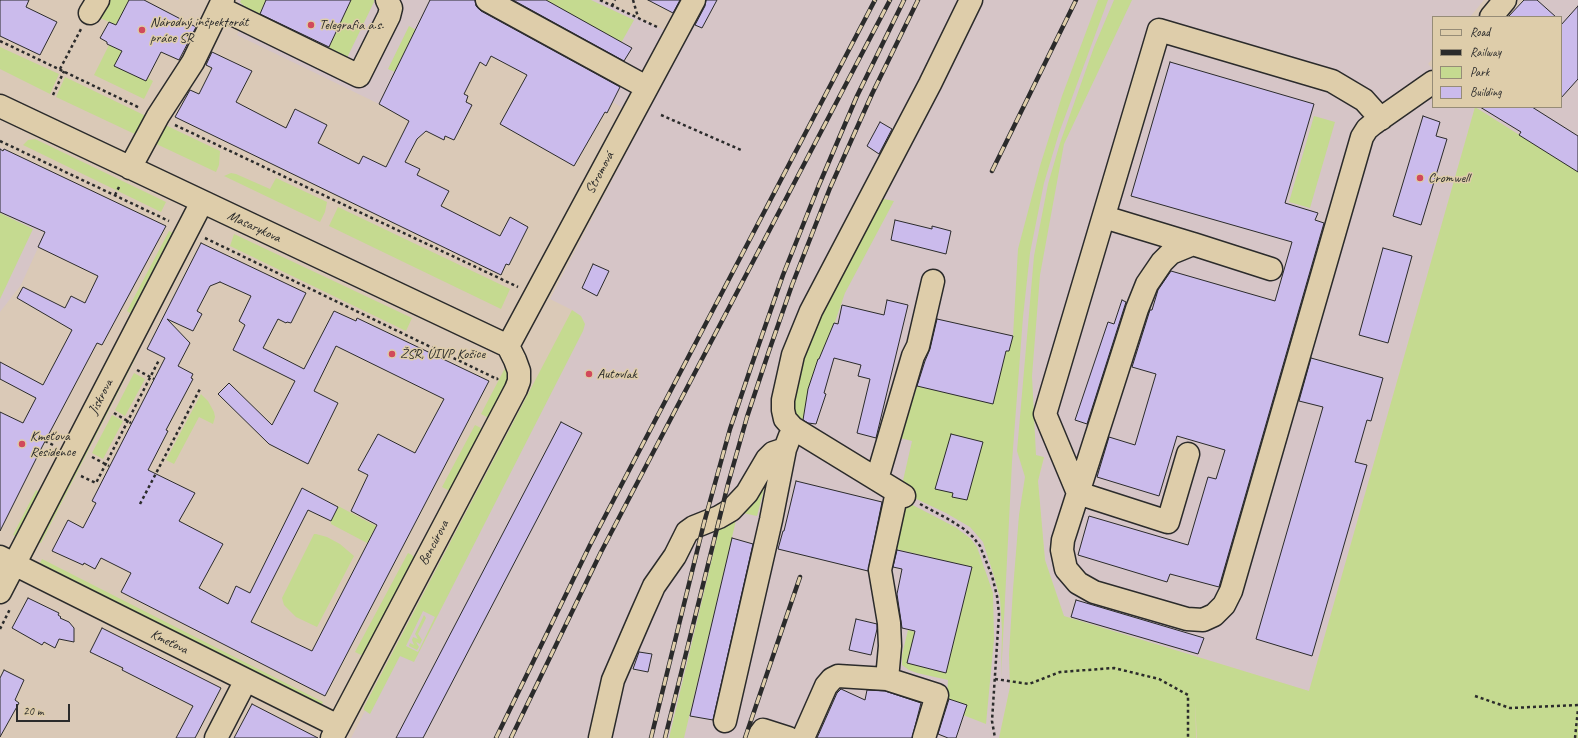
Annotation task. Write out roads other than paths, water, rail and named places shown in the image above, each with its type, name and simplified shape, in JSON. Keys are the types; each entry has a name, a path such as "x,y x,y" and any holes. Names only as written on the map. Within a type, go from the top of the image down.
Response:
{"street":[{"path":"130,168 158,116 193,62 223,2 359,76 389,16 390,8 387,0"},
{"path":"487,0 646,88"},
{"name":"Stromová","path":"510,349 535,295 694,0"},
{"path":"887,679 890,646 889,623 880,570 900,494 793,428 785,419 783,400 793,355 811,311 930,84 972,0"},
{"path":"1492,16 1505,0"},
{"path":"1188,454 1168,522 1078,493 1045,414 1159,30 1332,82 1364,100 1381,119"},
{"path":"1193,244 1171,253 1162,262 1147,284 1137,309 1078,493 1063,540 1062,550 1066,569 1078,583 1094,592 1187,619 1202,620 1214,615 1224,605 1231,591 1362,137 1367,129 1432,83"},
{"name":"Masarykova","path":"2,111 130,168 510,349"},
{"name":"Jiskrova","path":"6,598 7,561 202,202"},
{"path":"1104,217 1271,269"},
{"path":"877,479 913,356 918,346 934,281"},
{"name":"Bencúrova","path":"335,732 516,389 519,380 519,371 510,349"},
{"path":"725,721 771,520 785,449 793,428"},
{"path":"600,738 613,680 654,586 676,556 687,532 694,527 719,517 730,510 747,493 767,459 773,453 785,449"},
{"name":"Kmeťova","path":"7,561 246,680 335,732"},
{"path":"804,738 826,686 832,679 838,676 887,679 937,696 924,738"},
{"path":"216,738 246,680"},
{"path":"757,738 763,730 788,738"}],"railway":[{"path":"496,738 590,545 875,0"},
{"path":"511,738 601,552 890,0"},
{"path":"651,738 704,523 730,429 751,367 783,275 819,185 857,96 904,0"},
{"path":"665,738 728,484 747,417 769,351 792,285 830,188 872,94 918,0"},
{"path":"992,171 1076,0"},
{"path":"745,738 800,577"}],"place":[{"name":"Telegrafia a.s.","path":"311,25"},
{"name":"Národný inšpektorát práce SR","path":"142,30"},
{"name":"Cromwell","path":"1420,178"},
{"name":"ŽSR, ÚIVP Košice","path":"392,354"},
{"name":"Autovlak","path":"589,374"},
{"name":"Kmeťova Residence","path":"22,444"}]}
